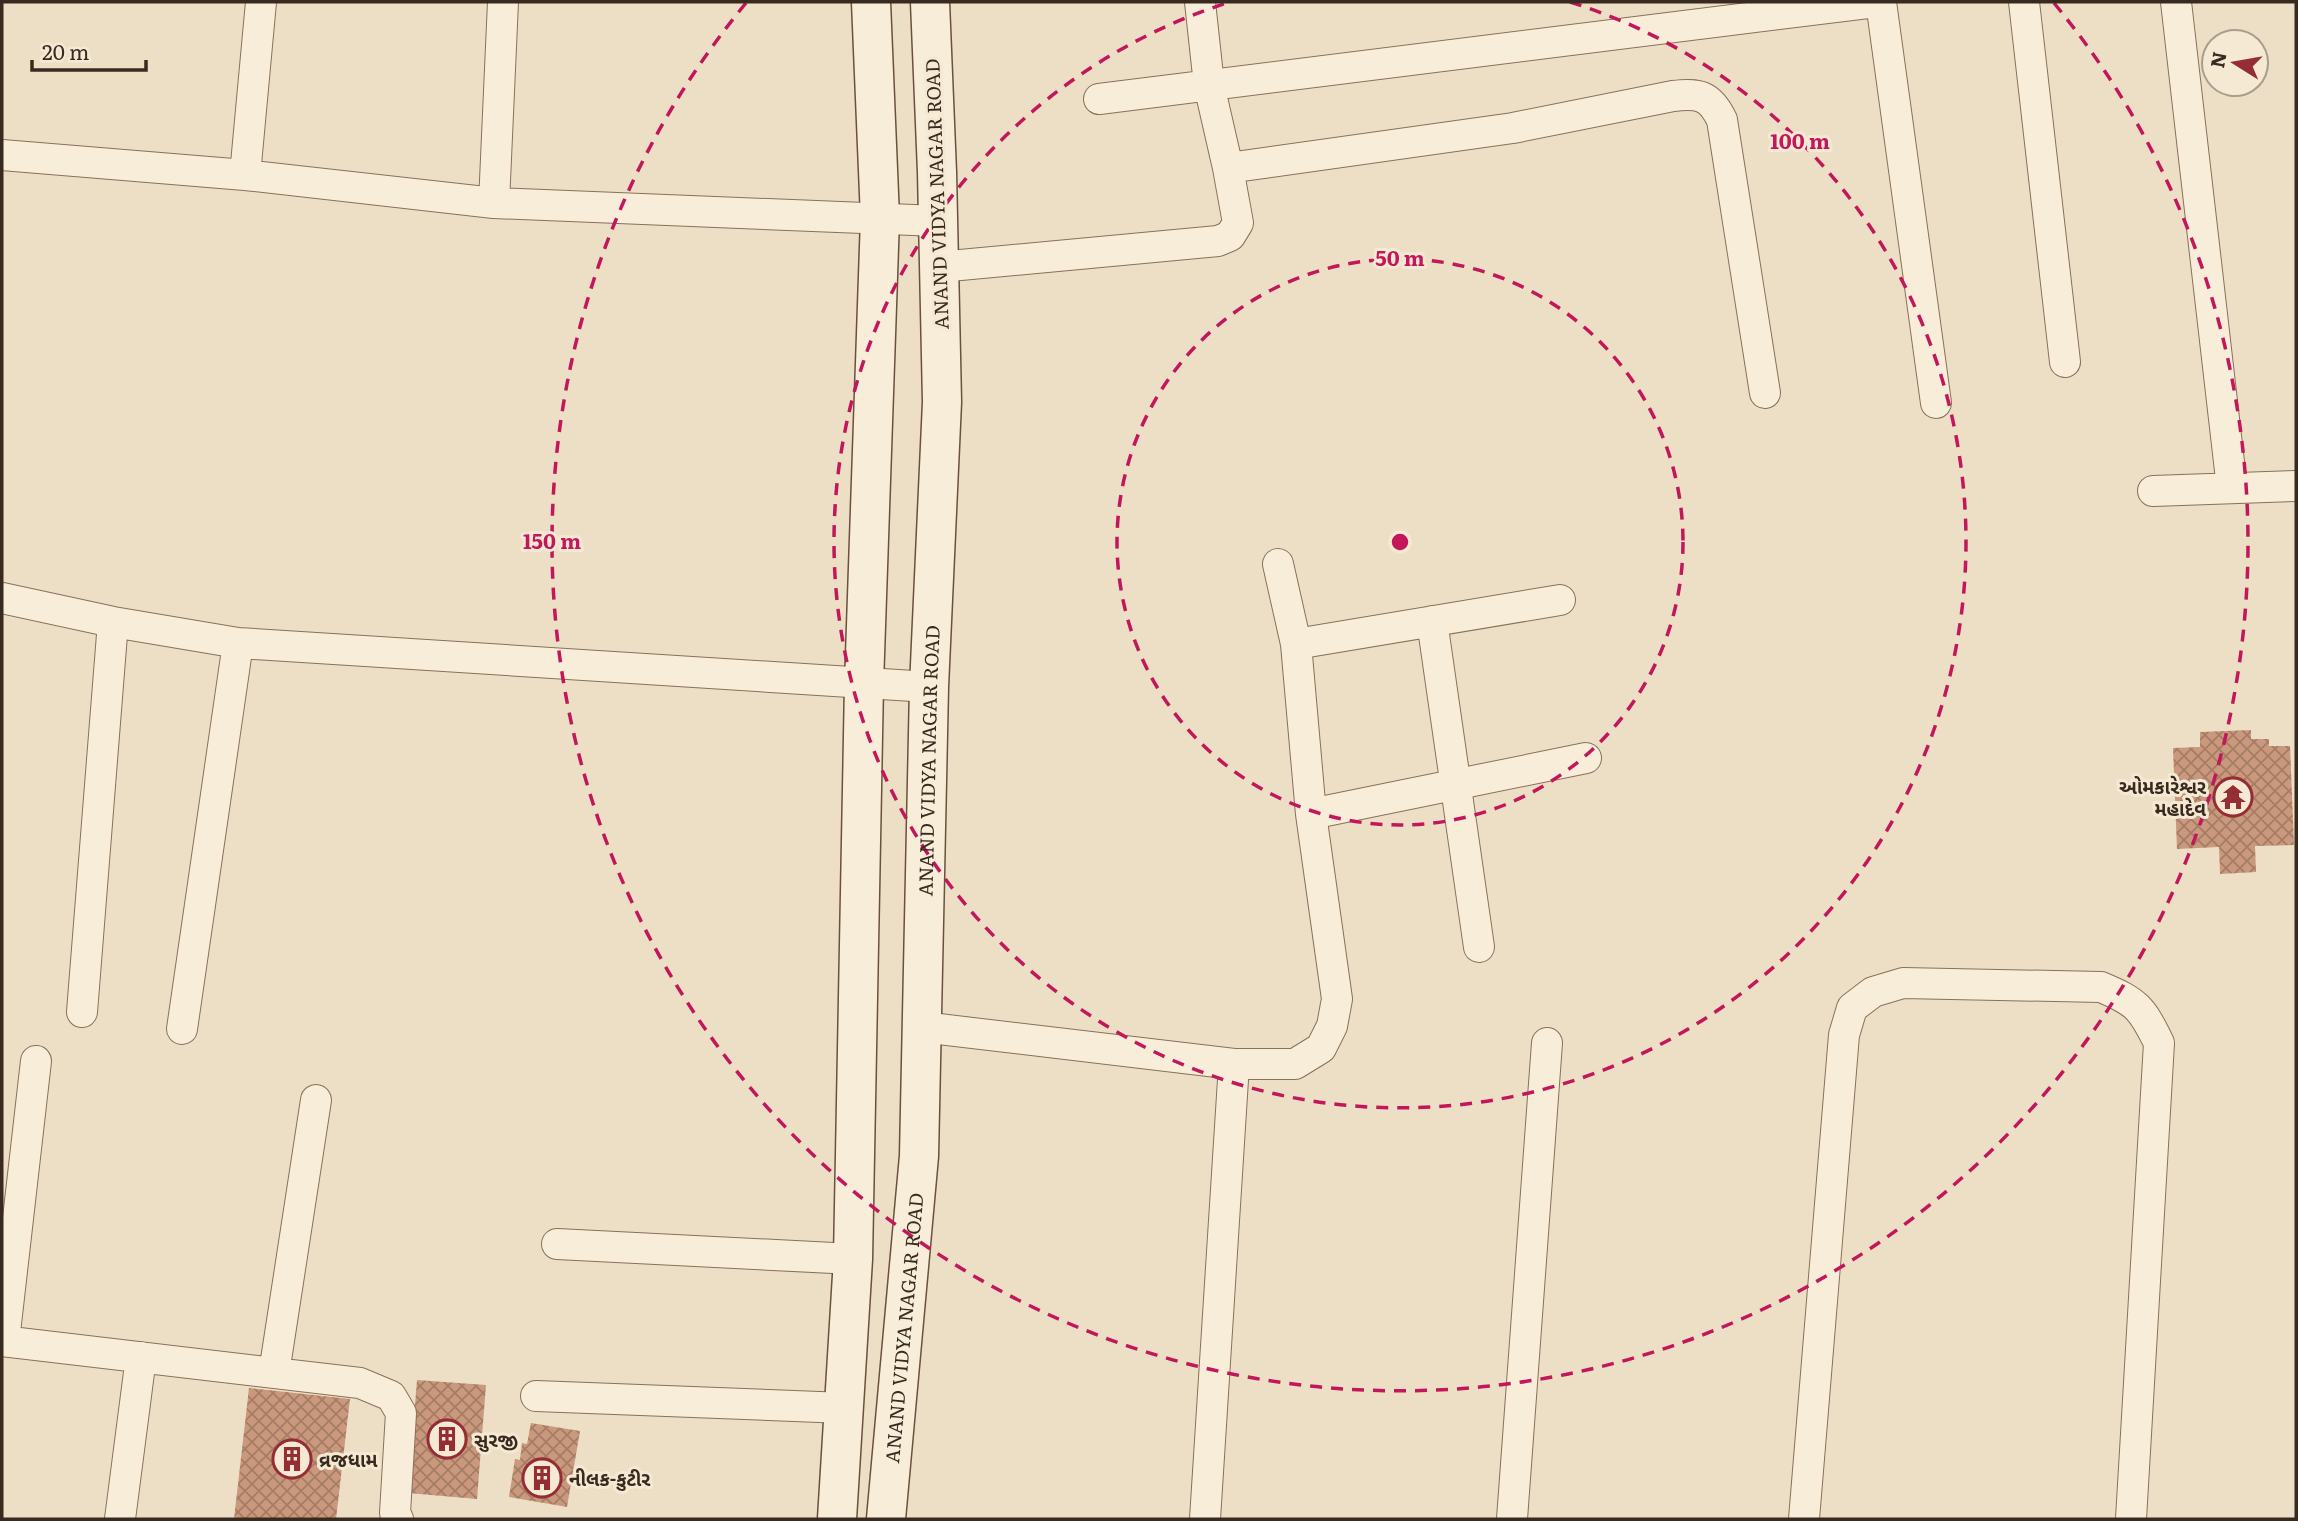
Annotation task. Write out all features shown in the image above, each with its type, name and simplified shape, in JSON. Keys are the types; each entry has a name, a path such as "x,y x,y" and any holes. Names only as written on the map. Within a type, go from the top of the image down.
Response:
{"main road":[{"path":"837,1519 853,1259 864,684 880,218 871,2"},
{"name":"ANAND VIDYA NAGAR ROAD","path":"886,1519 919,1156 929,687 942,402 930,2"}],"street":[{"path":"245,175 261,2"},
{"path":"494,203 503,2"},
{"path":"939,267 1218,241 1230,236 1238,223 1209,85 1200,2"},
{"path":"1099,99 1876,2"},
{"path":"1881,2 1936,403"},
{"path":"2024,2 2065,362"},
{"path":"2176,2 2232,488"},
{"path":"1228,168 1513,128 1674,96 1692,94 1705,98 1716,106 1722,120 1765,393"},
{"path":"2,155 245,175 494,203 938,221"},
{"path":"2153,491 2296,486"},
{"path":"922,1027 1234,1064 1295,1064 1321,1048 1332,1026 1337,999 1311,814 1296,644 1278,564"},
{"path":"2,598 113,622 238,643 929,687"},
{"path":"1296,644 1560,600"},
{"path":"1432,621 1479,947"},
{"path":"82,1012 113,622"},
{"path":"182,1029 238,643"},
{"path":"1311,814 1586,758"},
{"path":"1804,1519 1844,1035 1852,1008 1873,992 1903,983 2102,987 2128,998 2147,1018 2159,1042 2131,1519"},
{"path":"1512,1519 1547,1043"},
{"path":"36,1061 3,1341 360,1383 391,1396 401,1413 395,1513 398,1519"},
{"path":"1205,1519 1234,1064"},
{"path":"274,1373 316,1100"},
{"path":"557,1244 853,1259"},
{"path":"120,1519 141,1357"},
{"path":"536,1396 845,1408"}],"building":[{"name":"ઓમકારેશ્વર મહાદેવ","path":"2251,730 2251,739 2269,739 2269,746 2290,746 2294,845 2255,846 2256,872 2220,874 2219,847 2177,849 2173,748 2200,747 2200,732"},
{"name":"સુરજી","path":"417,1380 486,1385 477,1499 408,1493"},
{"name":"વ્રજધામ","path":"249,1388 350,1399 336,1519 234,1519"},
{"name":"નીલક-કુટીર","path":"531,1423 580,1431 567,1507 509,1497 515,1459 520,1460 522,1443 527,1444"}],"place":[{"name":"ઓમકારેશ્વર મહાદેવ","path":"2233,797"},
{"name":"સુરજી","path":"447,1439"},
{"name":"વ્રજધામ","path":"292,1459"},
{"name":"નીલક-કુટીર","path":"542,1478"}]}
